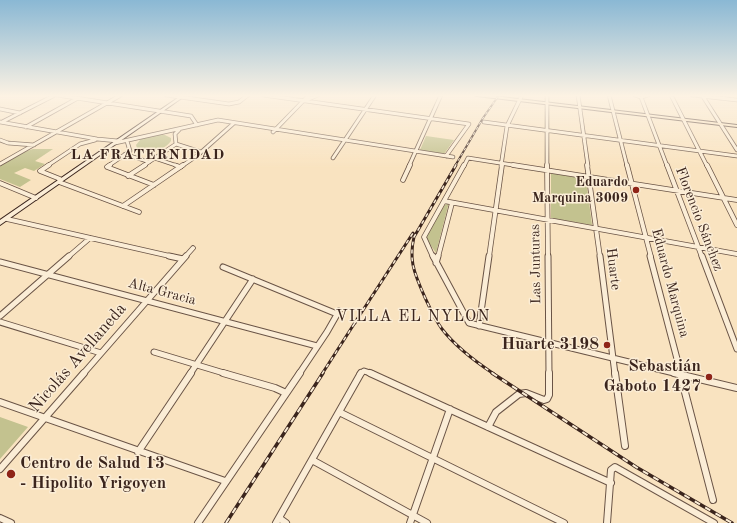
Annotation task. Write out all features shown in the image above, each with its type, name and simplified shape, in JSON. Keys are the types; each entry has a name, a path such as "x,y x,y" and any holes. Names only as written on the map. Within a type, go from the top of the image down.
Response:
{"main road":[{"path":"0,223 149,119"},
{"path":"679,119 737,126"}],"street":[{"path":"26,127 40,119"},
{"path":"0,164 79,119"},
{"path":"194,119 197,125"},
{"path":"274,131 285,119"},
{"path":"333,158 359,119"},
{"path":"403,180 430,119"},
{"path":"440,119 469,124 446,156"},
{"path":"479,326 507,125 510,119"},
{"name":"Las Junturas","path":"488,427 496,412 519,394 526,393 539,400 547,399 549,395 548,119"},
{"name":"Huarte","path":"582,119 612,358 625,446"},
{"name":"Eduardo Marquina","path":"615,119 713,500"},
{"name":"Florencio Sánchez","path":"650,119 737,349"},
{"path":"718,119 737,150"},
{"path":"0,123 117,142 128,141 218,120 274,131 345,140 453,157"},
{"path":"683,120 737,225"},
{"path":"484,122 737,156"},
{"path":"123,206 202,152 234,123"},
{"path":"176,144 175,134 180,129"},
{"path":"163,133 175,136"},
{"path":"96,139 80,144 40,171 60,181 139,212"},
{"path":"0,140 8,144 35,145"},
{"path":"128,141 130,149 126,154 107,167 154,185"},
{"path":"128,176 176,144 202,152"},
{"path":"126,154 149,162"},
{"path":"154,158 181,167"},
{"path":"737,200 468,158 424,237 467,321 479,326 737,388"},
{"path":"1,185 36,198"},
{"path":"444,200 452,203 737,254"},
{"path":"436,263 452,203"},
{"path":"7,219 183,259"},
{"path":"0,316 90,238"},
{"name":"Nicolás Avellaneda","path":"0,469 193,248"},
{"name":"Alta Gracia","path":"0,262 317,346"},
{"path":"198,523 327,332 338,313 223,267"},
{"path":"138,452 253,279"},
{"path":"0,322 101,353"},
{"path":"154,352 275,388 286,393"},
{"path":"286,523 277,520 360,373 364,371 611,482"},
{"path":"0,402 138,452 225,481"},
{"path":"410,523 434,459 450,409"},
{"path":"339,412 564,523"},
{"path":"312,460 427,523"},
{"path":"607,523 612,468 620,469 714,523"},
{"path":"0,518 11,523"}],"shaded area":[{"path":"160,134 171,138 171,141 164,147 155,151 145,151 137,148 136,145 144,137"},
{"path":"426,136 454,140 444,154 420,150"},
{"path":"33,149 53,149 35,161 45,164 34,171 25,168 14,173 31,180 20,187 0,179 0,166 24,152"},
{"path":"551,173 586,179 592,225 551,218"},
{"path":"448,204 436,253 425,237 445,205"},
{"path":"0,417 28,427 0,459"}],"railway":[{"path":"455,166 482,119"},
{"path":"456,165 414,237 412,251 413,265 425,298 442,329 453,342 494,374"},
{"path":"354,324 413,233"},
{"path":"322,374 356,321 355,323"},
{"path":"226,523 323,373"},
{"path":"492,373 636,467 732,523"}],"place":[{"name":"Eduardo Marquina 3009","path":"636,190"},
{"name":"Huarte 3198","path":"607,345"},
{"name":"Sebastián Gaboto 1427","path":"709,377"},
{"name":"Centro de Salud 13 - Hipolito Yrigoyen","path":"11,474"}],"district":[{"name":"LA FRATERNIDAD","path":"148,155"},
{"name":"VILLA EL NYLON","path":"413,317"}]}
